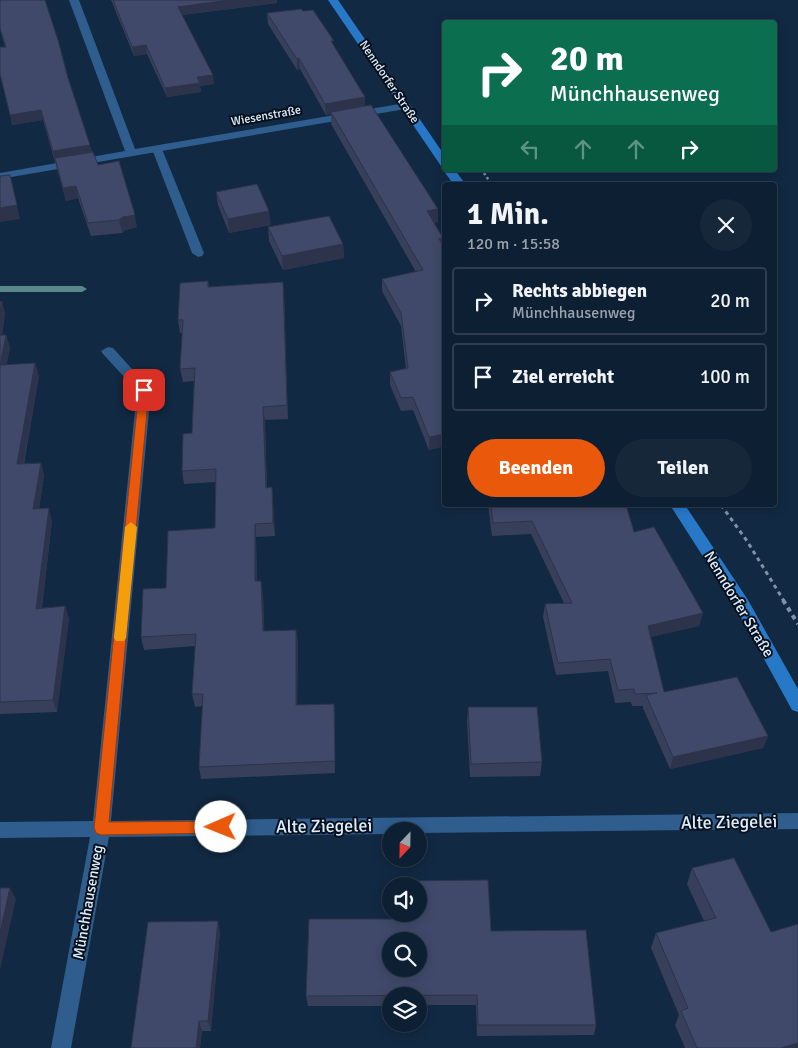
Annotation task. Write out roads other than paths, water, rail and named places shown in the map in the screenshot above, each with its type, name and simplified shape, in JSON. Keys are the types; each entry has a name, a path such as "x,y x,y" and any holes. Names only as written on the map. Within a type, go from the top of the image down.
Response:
{"main road":[{"name":"Nenndorfer Straße","path":"332,0 442,160"},
{"name":"Nenndorfer Straße","path":"678,507 742,604 798,705"}],"street":[{"path":"74,0 131,154"},
{"name":"Wiesenstraße","path":"0,176 405,106"},
{"path":"156,149 198,253"},
{"name":"Münchhausenweg","path":"61,1048 101,828 144,390 108,351"},
{"name":"Alte Ziegelei","path":"0,830 798,821"}],"waterway":[{"path":"0,289 82,289"}]}
